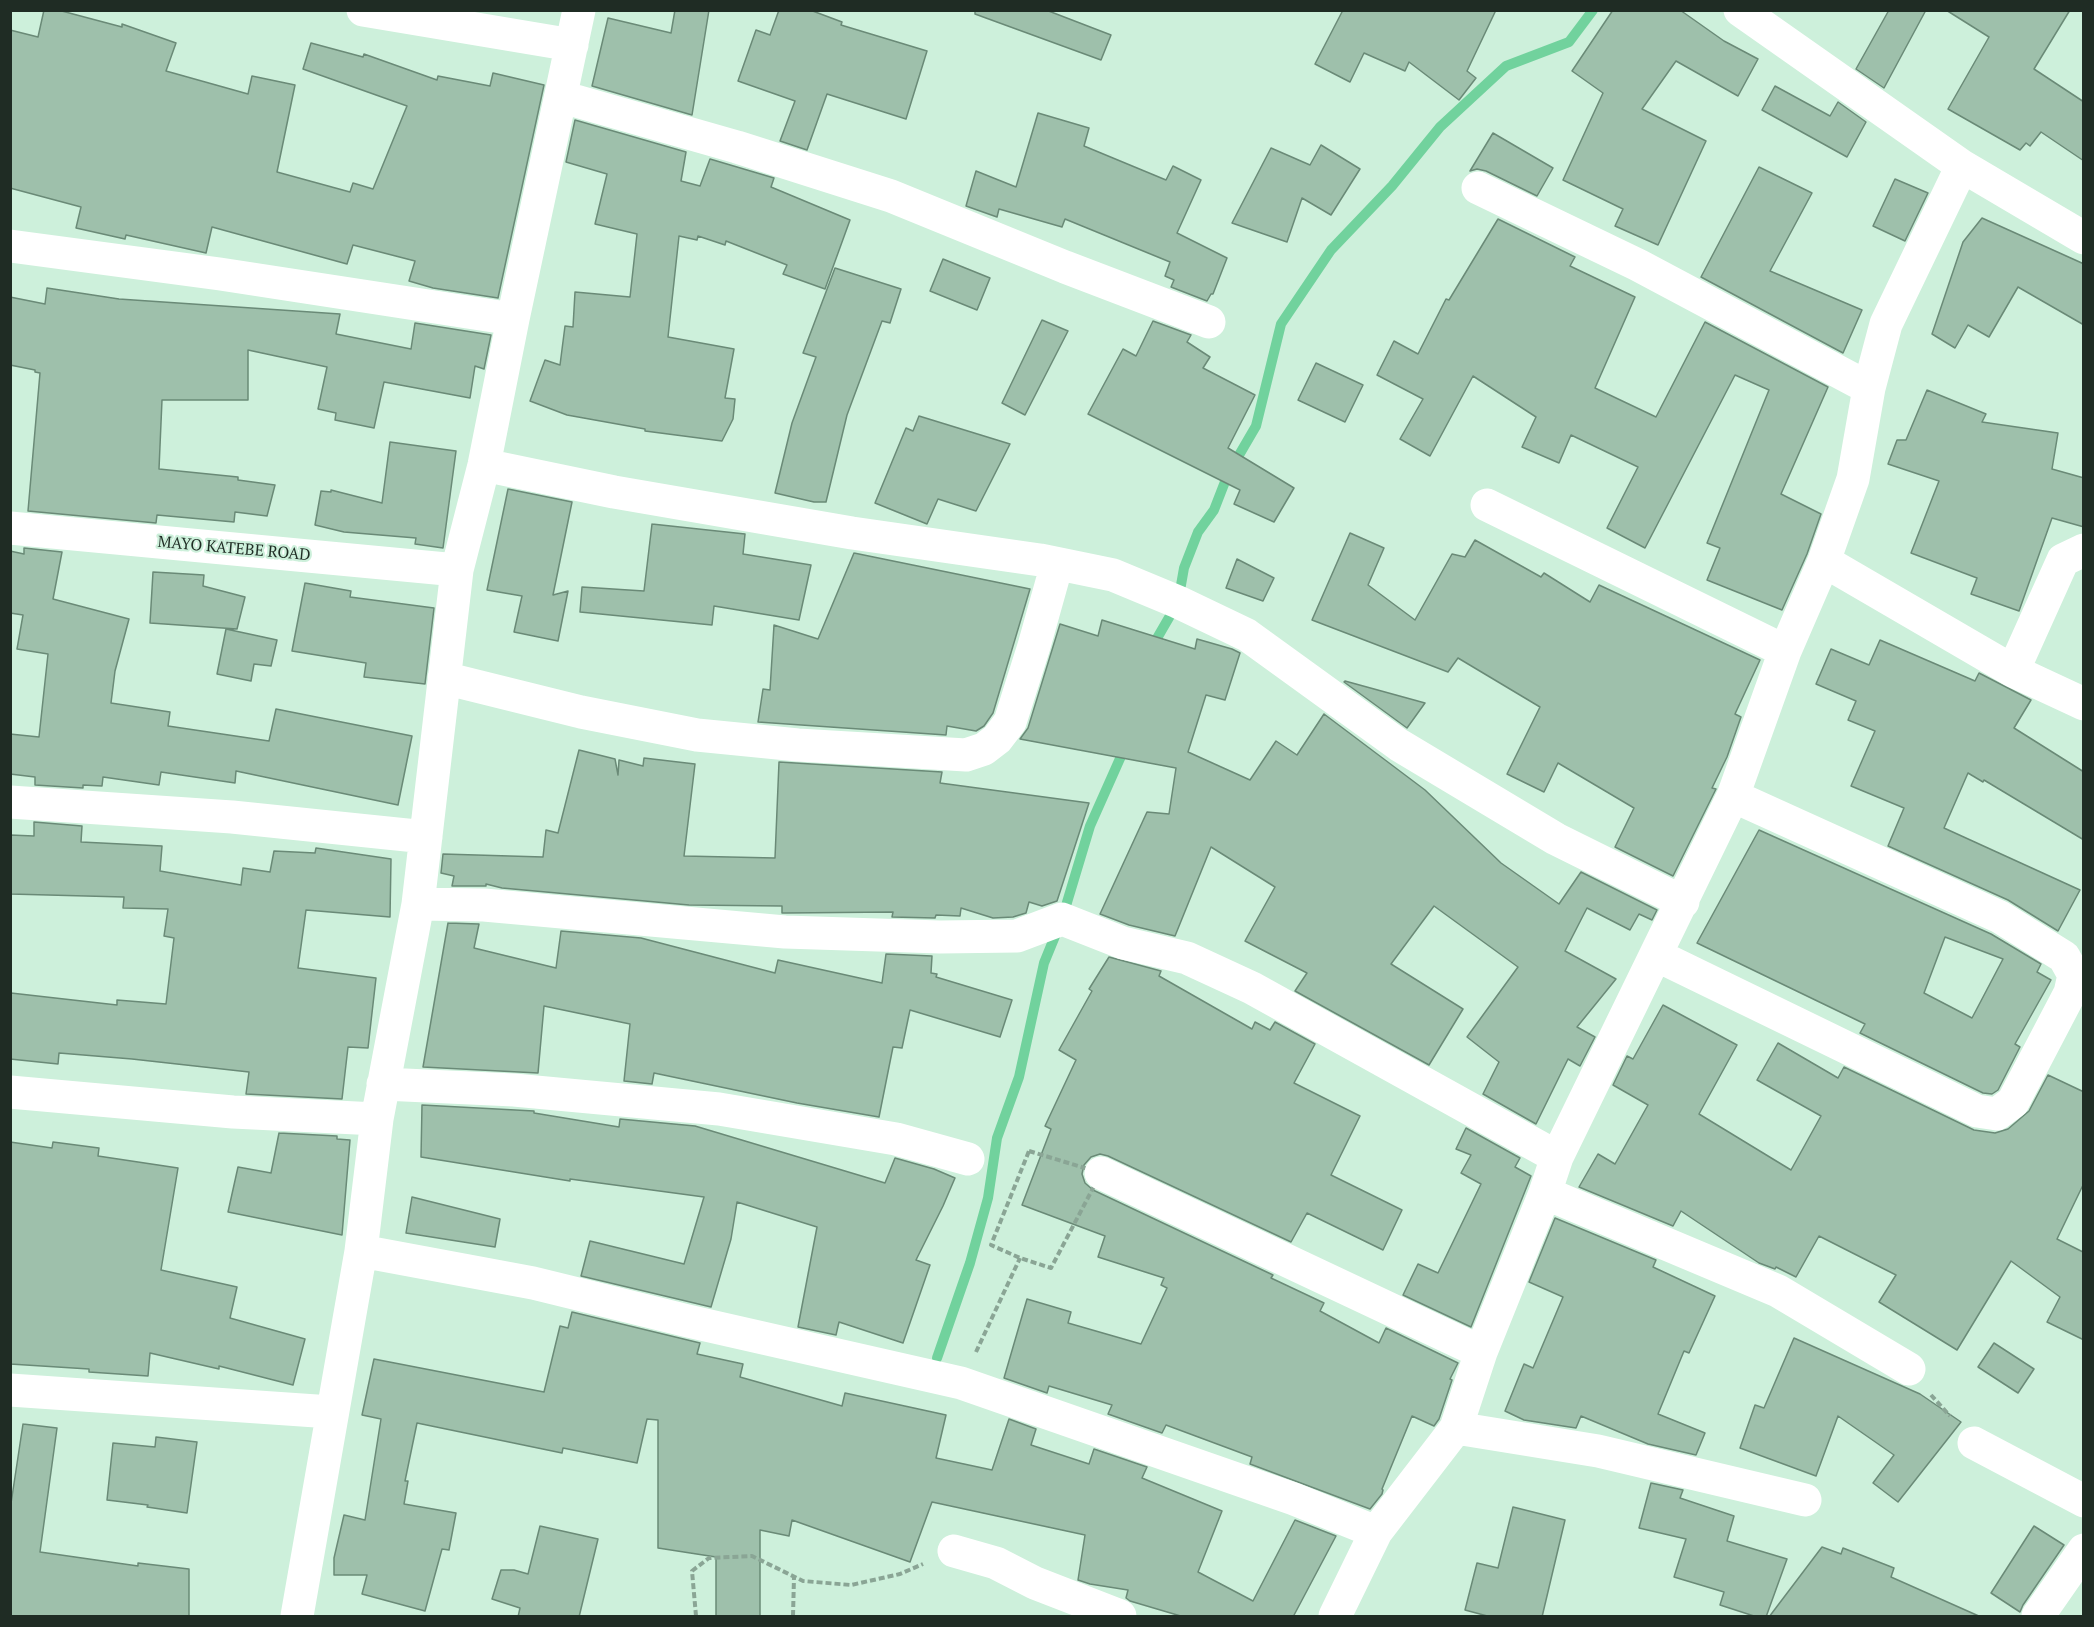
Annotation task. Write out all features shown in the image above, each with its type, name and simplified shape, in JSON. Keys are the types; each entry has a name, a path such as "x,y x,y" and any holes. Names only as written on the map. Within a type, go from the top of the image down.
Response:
{"street":[{"path":"363,10 572,45"},
{"path":"299,1616 331,1412 360,1251 376,1119 418,904 457,570 484,465 579,10"},
{"path":"1740,10 1962,166 2084,238"},
{"path":"562,97 736,147 891,196 1065,267 1209,322"},
{"path":"1335,1617 1376,1532 1456,1428 1481,1352 1545,1193 1557,1157 1733,796 1785,651 1824,561 1853,479 1869,388 1886,324 1962,166"},
{"path":"1478,188 1638,265 1869,388"},
{"path":"10,246 220,274 513,319"},
{"path":"484,465 625,494 1113,575 1178,602 1247,635 1399,745 1556,839 1683,902"},
{"path":"1487,506 1785,651"},
{"name":"MAYO KATEBE ROAD","path":"10,528 457,570"},
{"path":"2013,671 2063,560 2084,550"},
{"path":"1824,561 2013,671 2084,704"},
{"path":"444,678 582,712 697,735 798,745 966,755 984,749 997,739 1010,722 1057,564"},
{"path":"1656,956 1977,1111 1997,1114 2013,1102 2070,993 2074,975 2064,957 2000,918 1733,796"},
{"path":"10,802 232,817 426,837"},
{"path":"418,904 484,905 785,932 940,937 1017,936 1062,919 1123,943 1187,958 1252,988 1557,1157"},
{"path":"383,1084 514,1089 719,1109 896,1139 968,1159"},
{"path":"10,1092 233,1112 376,1119"},
{"path":"1101,1173 1481,1352"},
{"path":"1545,1193 1778,1291 1909,1369"},
{"path":"360,1251 533,1283 961,1383 1294,1499 1376,1532"},
{"path":"10,1390 331,1412"},
{"path":"1456,1428 1598,1451 1805,1500"},
{"path":"1974,1443 2084,1501"},
{"path":"2038,1617 2084,1550"},
{"path":"954,1551 996,1563 1035,1583 1120,1617"}],"path":[{"path":"1029,1151 1101,1173 1051,1268 991,1245 1029,1151"},
{"path":"961,1383 1020,1258"},
{"path":"1909,1369 1974,1443"},
{"path":"696,1617 692,1571 709,1558 752,1556 803,1581 851,1585 900,1574 954,1551"},
{"path":"793,1617 794,1577"}],"building":[{"path":"44,10 58,10 122,27 122,24 176,43 166,71 248,94 252,76 295,85 277,172 350,192 353,183 373,189 407,106 303,69 311,43 363,57 364,54 437,80 438,76 490,86 493,73 544,85 498,298 433,288 409,281 415,261 353,245 347,264 212,227 206,253 126,235 125,239 76,228 81,207 10,188 10,30 38,37"},
{"path":"675,10 709,10 692,115 592,86 608,18 671,33"},
{"path":"779,10 810,10 842,22 841,25 927,51 906,119 827,94 807,150 780,141 795,101 738,81 756,30 770,35"},
{"path":"975,10 1046,10 1111,35 1101,60 975,14"},
{"path":"1343,10 1496,10 1467,71 1476,78 1459,100 1409,62 1405,71 1364,53 1350,82 1315,64"},
{"path":"1613,10 1680,10 1724,41 1758,59 1738,96 1676,61 1642,109 1706,141 1658,245 1615,226 1623,209 1563,180 1603,93 1572,71"},
{"path":"1889,10 1926,10 1884,88 1856,69"},
{"path":"1946,10 2070,10 2034,69 2084,102 2084,161 2041,132 2030,146 2026,143 2020,150 1948,109 1989,37"},
{"path":"1775,86 1830,116 1838,102 1866,122 1847,157 1762,110"},
{"path":"1038,113 1089,128 1084,146 1166,180 1173,166 1201,180 1177,233 1227,258 1213,294 1207,301 1171,287 1174,280 1165,276 1170,262 1065,219 1062,227 999,209 997,217 966,206 976,171 1016,187"},
{"path":"575,120 686,152 681,181 700,186 710,159 774,178 771,187 850,220 825,289 783,274 787,265 726,241 725,245 698,236 697,240 679,236 668,337 734,349 725,398 735,399 733,419 722,441 645,431 645,429 567,415 530,401 545,360 560,365 565,326 573,327 575,292 630,297 637,234 595,224 607,174 566,162"},
{"path":"1493,133 1553,168 1537,196 1486,171 1477,169 1470,171"},
{"path":"1321,145 1360,169 1331,215 1302,198 1287,242 1232,223 1271,148 1310,165"},
{"path":"1759,167 1812,193 1770,271 1862,310 1843,353 1701,277"},
{"path":"1895,179 1928,193 1905,241 1873,226"},
{"path":"1982,218 2084,264 2084,325 2018,287 1989,337 1968,325 1955,348 1932,334 1963,242"},
{"path":"1498,219 1575,257 1570,266 1635,297 1595,388 1656,417 1705,322 1828,387 1781,494 1821,514 1807,554 1782,610 1707,580 1720,548 1707,543 1769,390 1735,375 1645,548 1607,528 1638,467 1571,435 1559,463 1522,447 1536,417 1473,376 1430,456 1400,439 1423,399 1377,375 1394,341 1418,354 1446,299 1449,300"},
{"path":"943,259 990,278 977,310 930,291"},
{"path":"835,268 901,289 890,323 882,321 847,415 826,502 814,502 775,493 792,423 816,357 803,353"},
{"path":"47,288 119,299 340,314 336,334 411,349 415,323 491,335 484,369 475,366 470,398 384,382 374,428 335,420 336,413 318,409 327,367 248,350 248,400 162,400 159,469 238,477 238,480 275,485 267,516 235,512 234,522 157,515 156,523 28,511 40,373 10,365 10,297 45,304"},
{"path":"1042,320 1068,331 1025,415 1002,403"},
{"path":"1153,321 1191,335 1187,342 1210,357 1203,368 1255,395 1228,448 1294,488 1274,522 1234,504 1240,490 1088,414 1123,349 1136,356"},
{"path":"1316,363 1363,385 1345,422 1298,400"},
{"path":"1927,390 1986,414 1982,422 2058,433 2052,469 2084,478 2084,527 2052,518 2019,611 1971,594 1977,578 1911,553 1939,481 1888,464 1897,440 1906,440"},
{"path":"919,416 1010,444 976,511 938,499 927,524 875,503 906,428 913,431"},
{"path":"390,442 456,451 443,548 415,544 416,538 344,532 315,525 321,491 331,492 331,490 382,503"},
{"path":"508,489 572,502 553,595 568,591 558,641 514,632 522,596 487,590"},
{"path":"652,524 745,534 743,554 811,565 799,620 714,606 712,625 580,612 582,587 644,591"},
{"path":"1350,533 1384,548 1368,585 1415,620 1452,554 1465,557 1475,540 1541,577 1544,573 1590,602 1599,585 1760,660 1735,714 1741,717 1727,757 1712,788 1716,789 1673,876 1615,847 1634,808 1558,763 1544,792 1507,774 1540,707 1458,658 1448,672 1312,620"},
{"path":"24,548 62,552 53,599 129,619 115,671 111,703 170,712 168,726 269,741 276,709 412,736 398,805 236,771 235,783 161,772 159,785 103,777 102,786 83,785 83,788 35,785 35,777 10,774 10,734 39,737 48,654 17,649 23,615 10,613 10,551 24,554"},
{"path":"854,553 1030,589 993,713 984,726 976,731 947,726 946,735 758,722 763,689 770,690 774,625 818,639"},
{"path":"1237,559 1274,578 1263,601 1226,588"},
{"path":"153,572 204,575 203,586 245,597 237,629 150,623"},
{"path":"305,583 351,591 350,597 434,608 425,684 364,677 366,663 292,651"},
{"path":"1102,620 1195,649 1197,639 1240,653 1225,700 1206,695 1188,752 1250,780 1276,741 1297,755 1324,714 1425,790 1501,863 1559,904 1581,872 1657,910 1652,920 1639,914 1630,930 1587,908 1565,951 1616,979 1577,1027 1595,1037 1580,1066 1568,1059 1536,1124 1483,1094 1499,1062 1467,1037 1518,967 1434,906 1391,964 1463,1009 1429,1065 1295,991 1307,973 1245,941 1275,887 1211,847 1175,936 1129,925 1100,914 1147,812 1169,814 1176,768 1020,739 1028,728 1060,624 1098,636"},
{"path":"226,629 277,640 271,666 254,664 251,681 217,674"},
{"path":"1880,640 1975,681 1979,673 2031,700 2014,728 2084,772 2084,840 1984,780 1983,782 1968,773 1944,828 2080,890 2058,931 2008,900 1888,846 1904,808 1851,786 1875,731 1848,720 1856,701 1816,684 1831,649 1869,665"},
{"path":"1345,681 1425,703 1407,728"},
{"path":"579,750 615,759 618,775 619,760 643,766 644,758 695,764 684,856 775,858 779,762 942,772 940,783 1089,803 1057,901 1042,906 1029,902 1026,913 1013,917 993,918 961,908 960,916 936,915 935,918 892,917 893,912 782,913 782,906 689,905 502,888 486,884 486,886 452,886 454,876 441,873 443,854 543,857 546,830 558,833"},
{"path":"34,822 82,826 81,842 162,846 160,871 241,885 243,868 270,872 274,851 315,853 316,848 391,859 390,917 306,910 298,968 376,978 368,1048 348,1047 342,1099 246,1094 249,1072 59,1053 58,1064 10,1059 11,993 117,1005 117,1000 166,1004 174,938 164,936 168,909 123,908 124,897 10,894 10,835 34,836"},
{"path":"1759,830 1991,934 2041,964 2037,972 2051,980 2015,1044 2020,1047 1998,1090 1992,1094 1983,1093 1860,1033 1865,1024 1697,943","holes":["1945,937 2003,959 1972,1018 1924,993"]},
{"path":"448,923 479,924 474,948 556,968 561,931 641,938 775,973 778,960 882,983 886,954 932,956 931,973 937,974 936,977 1012,1000 1000,1037 910,1010 902,1048 893,1047 879,1117 797,1103 654,1073 652,1084 624,1081 630,1024 544,1006 538,1073 423,1067"},
{"path":"1109,957 1161,971 1159,976 1252,1029 1255,1022 1270,1030 1275,1022 1315,1044 1294,1083 1360,1116 1331,1175 1402,1210 1383,1250 1307,1213 1291,1242 1108,1156 1100,1154 1091,1157 1084,1165 1082,1174 1085,1183 1093,1190 1273,1275 1271,1278 1324,1303 1320,1311 1379,1343 1386,1328 1458,1363 1450,1379 1452,1380 1439,1419 1434,1426 1412,1416 1382,1494 1370,1509 1250,1464 1252,1457 1166,1425 1162,1433 1108,1414 1112,1405 1049,1386 1047,1393 1004,1378 1027,1299 1071,1312 1068,1323 1141,1344 1167,1288 1161,1285 1164,1278 1098,1257 1105,1236 1022,1205 1051,1129 1045,1126 1076,1060 1059,1050 1092,991 1089,989"},
{"path":"1663,1005 1737,1045 1699,1114 1791,1170 1821,1116 1757,1080 1778,1043 1838,1078 1844,1067 1974,1130 1995,1133 2008,1129 2029,1111 2048,1075 2084,1092 2084,1183 2057,1239 2083,1252 2084,1250 2084,1340 2047,1322 2060,1297 2011,1261 1957,1350 1879,1302 1896,1275 1819,1236 1796,1277 1776,1267 1775,1269 1759,1263 1681,1211 1673,1226 1579,1187 1598,1154 1615,1164 1648,1105 1613,1085 1627,1056 1633,1059"},
{"path":"422,1105 534,1111 534,1113 619,1127 620,1119 695,1126 885,1183 895,1158 934,1169 955,1178 916,1260 930,1265 903,1343 839,1322 836,1335 798,1327 817,1227 737,1202 731,1239 711,1307 581,1276 590,1241 684,1264 704,1197 570,1179 570,1181 421,1157"},
{"path":"1466,1128 1520,1158 1515,1167 1531,1176 1471,1327 1403,1295 1418,1264 1438,1273 1481,1184 1461,1173 1471,1155 1456,1149"},
{"path":"279,1133 337,1136 337,1139 350,1140 342,1235 228,1212 238,1167 271,1173"},
{"path":"10,1142 52,1148 53,1142 99,1148 98,1156 178,1168 161,1270 237,1287 230,1318 305,1339 293,1385 219,1366 219,1369 150,1353 148,1376 89,1372 89,1369 10,1364"},
{"path":"412,1197 500,1219 495,1247 406,1233"},
{"path":"1555,1218 1656,1260 1653,1267 1715,1296 1689,1353 1684,1351 1658,1414 1705,1433 1696,1455 1648,1444 1581,1416 1576,1428 1524,1420 1505,1411 1524,1364 1533,1368 1563,1297 1529,1282"},
{"path":"572,1312 700,1343 697,1354 743,1364 740,1377 842,1406 845,1393 946,1415 936,1458 992,1470 1009,1419 1036,1429 1031,1445 1089,1464 1094,1449 1147,1467 1142,1478 1222,1511 1198,1572 1253,1601 1295,1520 1336,1536 1293,1617 1184,1617 1130,1601 1126,1598 1128,1590 1078,1580 1085,1535 932,1502 910,1562 792,1520 789,1536 760,1530 760,1617 716,1617 716,1557 658,1548 658,1420 647,1419 637,1463 563,1448 562,1453 417,1423 405,1481 408,1481 404,1504 456,1513 449,1550 442,1549 425,1611 362,1594 367,1575 334,1575 334,1558 344,1515 365,1520 381,1419 362,1415 374,1359 544,1392 560,1326 568,1328"},
{"path":"1794,1338 1920,1394 1961,1422 1898,1502 1873,1483 1894,1455 1838,1416 1816,1476 1740,1448 1755,1405 1764,1408"},
{"path":"1994,1343 2034,1369 2018,1393 1978,1367"},
{"path":"23,1424 57,1428 40,1552 138,1566 138,1563 189,1569 189,1617 10,1617 10,1510"},
{"path":"156,1437 197,1442 187,1513 107,1500 113,1443 155,1447"},
{"path":"1651,1483 1683,1490 1680,1498 1734,1516 1727,1541 1787,1559 1766,1617 1757,1617 1720,1605 1724,1592 1674,1577 1686,1539 1639,1528"},
{"path":"1513,1507 1565,1520 1542,1617 1491,1617 1465,1610 1477,1563 1498,1568"},
{"path":"540,1526 598,1539 579,1617 518,1617 520,1608 492,1599 501,1570 514,1570 528,1574"},
{"path":"2034,1526 2064,1545 2020,1612 1991,1593"},
{"path":"1822,1547 1841,1554 1843,1548 1894,1568 1891,1577 1981,1617 1769,1617"}],"waterway":[{"path":"1153,649 1178,602 1184,568 1198,532 1214,510 1228,474 1256,426 1281,324 1331,250 1392,186 1440,127 1506,66 1569,42 1593,10"},
{"path":"937,1358 970,1263 988,1198 997,1138 1019,1077 1044,963 1062,919 1090,826 1126,745"}]}
